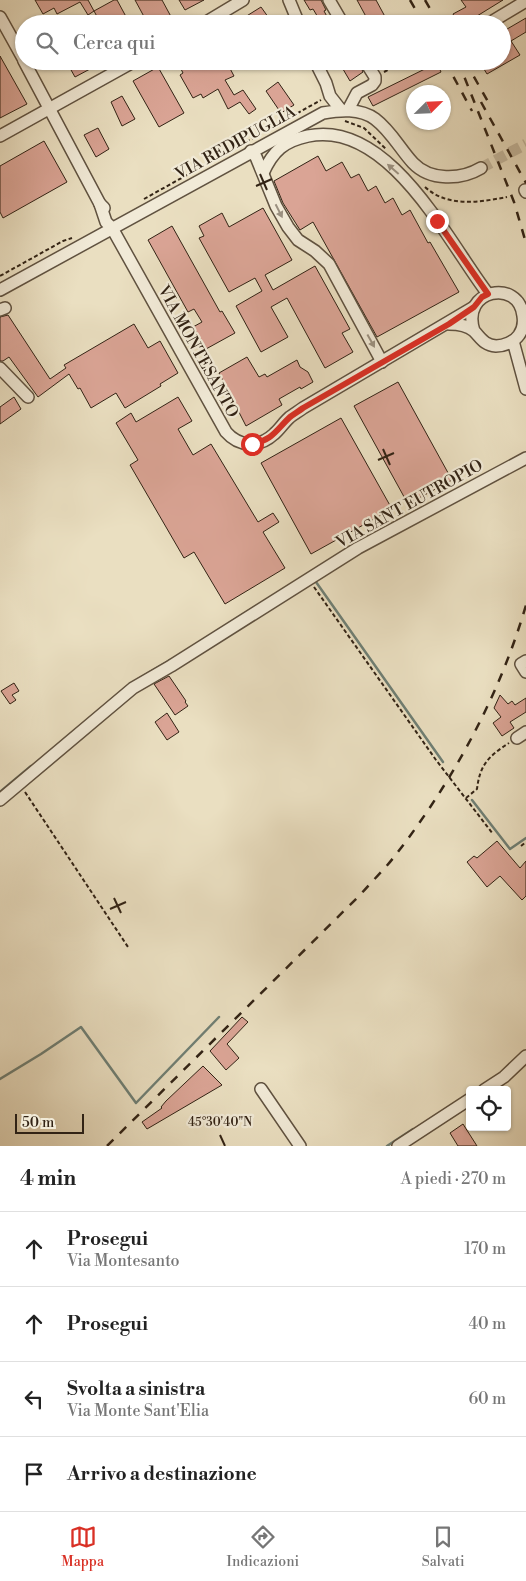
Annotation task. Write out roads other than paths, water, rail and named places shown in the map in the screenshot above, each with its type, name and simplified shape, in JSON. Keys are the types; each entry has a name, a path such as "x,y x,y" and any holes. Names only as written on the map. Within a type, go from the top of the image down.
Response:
{"street":[{"path":"217,15 243,0"},
{"path":"289,0 295,15"},
{"path":"329,0 338,15"},
{"path":"503,15 526,1"},
{"path":"0,17 15,38"},
{"path":"29,70 100,204 111,219 112,228"},
{"path":"0,136 119,70"},
{"path":"320,70 330,96 344,110 357,93 372,85 375,81 370,70"},
{"path":"323,112 330,96"},
{"name":"VIA REDIPUGLIA","path":"0,290 323,112 344,110 366,114 375,119 415,164 432,174 454,177 465,176 481,168"},
{"path":"263,173 273,154 287,143 298,138 320,134 350,138 384,160 407,181 488,294"},
{"path":"251,151 263,173 276,206 288,227 298,240 315,251 329,264 382,362"},
{"name":"VIA MONTESANTO","path":"112,228 226,432 233,440 242,444 263,442 273,436 290,417 303,408 449,324 474,307"},
{"path":"488,294 505,294 512,297 522,311 523,327 519,335 505,345 487,344 479,338 471,323 474,307 482,297 488,294"},
{"path":"449,324 457,324 474,331"},
{"path":"513,340 526,389"},
{"path":"0,368 28,397"},
{"name":"VIA SANT EUTROPIO","path":"0,800 133,688 358,548 526,458"},
{"path":"526,661 521,664 526,672"},
{"path":"490,1086 504,1077 526,1056"},
{"path":"261,1089 300,1146"},
{"path":"398,1146 466,1102"}],"waterway":[{"path":"316,582 443,762"},
{"path":"229,623 256,606"},
{"path":"138,679 170,660"},
{"path":"0,792 31,766"},
{"path":"472,800 510,849 526,838"},
{"path":"0,1079 81,1027 136,1103 219,1017"},
{"path":"387,1146 413,1129"}],"tunnel":[{"path":"481,168 526,144"}],"railway":[{"path":"410,0 419,15"},
{"path":"425,0 434,15"},
{"path":"450,70 472,111"},
{"path":"462,70 514,202 526,243"},
{"path":"470,70 491,107"},
{"path":"481,102 526,183"},
{"path":"107,1146 361,894 394,857 435,799 472,737 503,672 526,605"}]}
